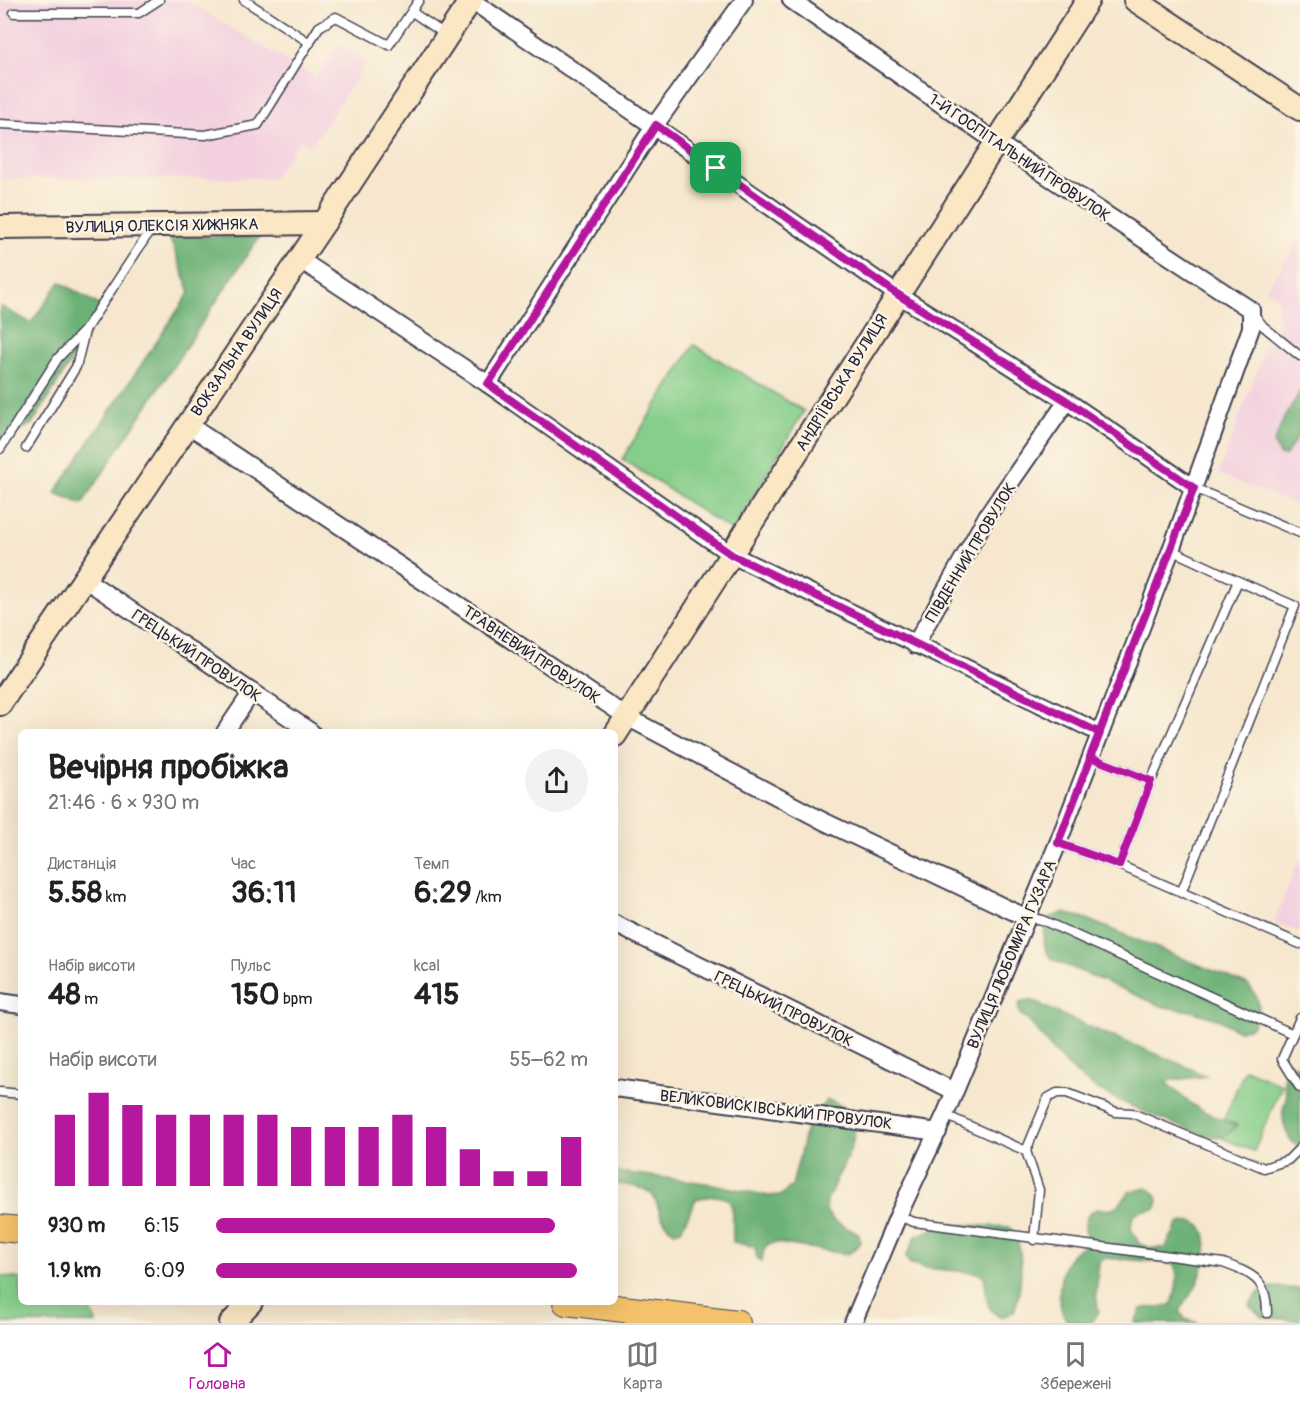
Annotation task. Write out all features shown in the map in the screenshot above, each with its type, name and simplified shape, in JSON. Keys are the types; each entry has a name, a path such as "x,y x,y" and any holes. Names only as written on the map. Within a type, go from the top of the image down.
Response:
{"main road":[{"path":"0,1228 18,1230"},
{"path":"590,1305 737,1323"}],"street":[{"name":"ВОКЗАЛЬНА ВУЛИЦЯ","path":"0,704 324,224 471,0"},
{"path":"471,0 656,125 897,294 1067,401 1194,488"},
{"path":"488,384 656,125 744,0"},
{"name":"1-Й ГОСПІТАЛЬНИЙ ПРОВУЛОК","path":"791,0 996,142 1251,310"},
{"name":"АНДРІЇВСЬКА ВУЛИЦЯ","path":"621,726 1088,0"},
{"path":"1135,0 1300,109"},
{"name":"ВУЛИЦЯ ОЛЕКСІЯ ХИЖНЯКА","path":"0,227 324,224"},
{"path":"299,259 488,384 732,555 1100,733"},
{"name":"ВУЛИЦЯ ЛЮБОМИРА ГУЗАРА","path":"853,1323 898,1216 938,1132 1025,917 1058,843 1194,488 1251,328 1251,310"},
{"name":"ПІВДЕННИЙ ПРОВУЛОК","path":"915,645 987,516 1067,401"},
{"name":"ТРАВНЕВИЙ ПРОВУЛОК","path":"187,424 621,726 1025,917"},
{"name":"ГРЕЦЬКИЙ ПРОВУЛОК","path":"83,578 307,729"},
{"path":"227,729 252,692"},
{"name":"ГРЕЦЬКИЙ ПРОВУЛОК","path":"618,925 954,1091"},
{"path":"0,1002 18,1005"},
{"name":"ВЕЛИКОВИСКІВСЬКИЙ ПРОВУЛОК","path":"618,1088 938,1132"},
{"path":"231,1323 248,1305"}],"lane":[{"path":"14,13 139,13 159,0"},
{"path":"244,0 310,43"},
{"path":"0,124 205,135 258,125 319,27 336,17 389,45 419,0"},
{"path":"412,12 447,36"},
{"path":"0,449 58,358 85,330 154,225"},
{"path":"1251,310 1263,326 1300,356"},
{"path":"26,448 76,367 85,330"},
{"path":"1194,488 1300,533"},
{"path":"1171,550 1295,606 1181,893"},
{"path":"1119,865 1151,781 1238,581"},
{"path":"1090,757 1151,781"},
{"path":"1058,843 1119,865 1300,944"},
{"path":"1025,917 1042,920 1293,1034"},
{"path":"1300,1018 1282,1059 1300,1088"},
{"path":"0,1092 18,1094"},
{"path":"1034,1240 1039,1190 1026,1151 1048,1098 1057,1093 1067,1093 1116,1112 1132,1113 1264,1168 1287,1160 1300,1148"},
{"path":"945,1115 1026,1151"},
{"path":"898,1216 914,1222 1034,1240 1223,1263 1249,1272 1262,1284 1267,1298 1267,1313"}],"shaded area":[{"path":"0,0 185,0 316,78 338,45 366,63 311,147 300,141 273,178 0,179"},
{"path":"1300,238 1300,507 1218,474 1265,349 1279,326 1277,296 1266,289"},
{"path":"1300,857 1300,932 1274,922"}],"green space":[{"path":"169,236 259,237 82,504 55,493 190,292"},
{"path":"60,282 104,308 32,424 0,440 0,306 31,323"},
{"path":"694,345 804,411 732,531 622,459"},
{"path":"1300,392 1300,433 1285,456 1279,455 1274,443 1284,418"},
{"path":"1063,913 1081,917 1248,985 1259,1005 1252,1027 1238,1031 1220,1020 1191,1011 1164,1007 1051,959 1044,944 1046,924 1048,918"},
{"path":"1022,1001 1033,1001 1207,1076 1165,1081 1198,1108 1237,1125 1224,1136 1207,1135 1154,1116 1101,1091 1069,1067 1031,1023 1020,1014 1018,1006"},
{"path":"1291,1065 1300,1066 1300,1148 1292,1141 1283,1120 1286,1098 1284,1075"},
{"path":"1245,1069 1282,1085 1254,1151 1217,1136"},
{"path":"827,1100 844,1107 852,1117 855,1129 852,1143 827,1201 826,1211 834,1221 859,1234 860,1242 855,1250 847,1254 777,1243 768,1244 764,1249 762,1261 757,1258 755,1247 733,1242 733,1212 727,1200 711,1196 696,1199 681,1230 674,1232 660,1214 652,1194 633,1186 618,1184 618,1172 713,1184 769,1196 781,1195 792,1186 808,1121"},
{"path":"1147,1188 1156,1194 1158,1200 1156,1209 1140,1211 1133,1215 1131,1228 1139,1244 1151,1248 1165,1248 1178,1224 1184,1222 1195,1223 1204,1232 1206,1247 1201,1274 1180,1312 1185,1319 1198,1323 1134,1323 1141,1309 1165,1307 1172,1304 1177,1274 1175,1265 1164,1262 1105,1258 1099,1263 1096,1295 1099,1312 1090,1323 1069,1323 1061,1308 1061,1279 1067,1261 1087,1241 1085,1222 1089,1214 1098,1209 1112,1209 1129,1192"},
{"path":"944,1224 1009,1227 1015,1234 1021,1268 1014,1312 1002,1317 991,1310 987,1300 984,1276 978,1273 926,1268 909,1263 906,1257 916,1236"},
{"path":"0,1276 18,1279 18,1305 89,1305 96,1323 0,1323"},
{"path":"1271,1287 1300,1289 1300,1321 1263,1317 1249,1306 1258,1294"}],"route":[{"path":"716,168 656,125 488,384 732,555 1100,733 1090,757 1058,843 1119,865 1151,781 1090,757 1100,733 1171,550 1194,488 1067,401 897,294 716,168"}]}
